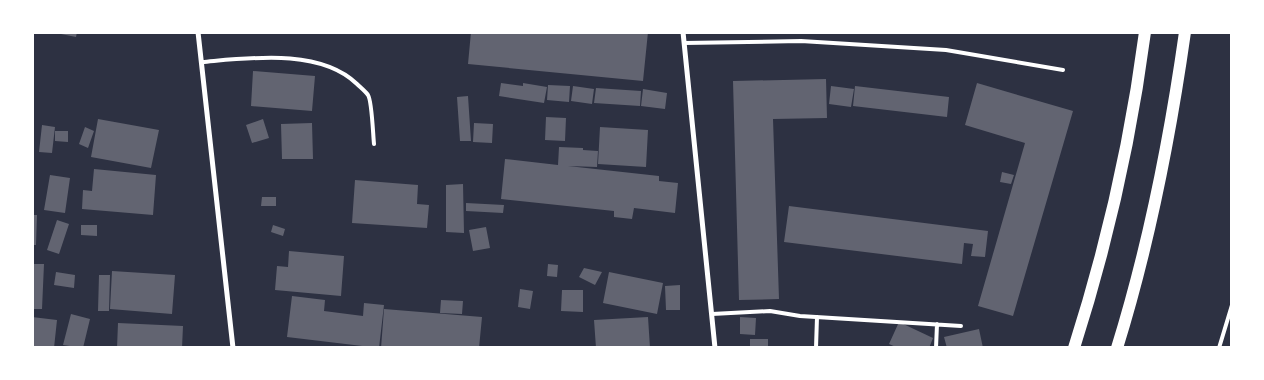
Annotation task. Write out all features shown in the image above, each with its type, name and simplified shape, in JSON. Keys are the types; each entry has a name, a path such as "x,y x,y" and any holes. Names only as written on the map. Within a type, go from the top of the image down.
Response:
{"main road":[{"path":"1074,348 1106,235 1127,145 1145,32"},
{"path":"1117,348 1133,295 1153,206 1177,89 1185,32"}],"street":[{"path":"198,32 233,348"},
{"path":"683,32 715,348"}],"lane":[{"path":"684,43 801,41 946,50 1063,70"},
{"path":"202,62 260,58 298,59 328,66 348,76 368,96 374,144"},
{"path":"1219,348 1232,305"},
{"path":"712,314 770,312 817,317 961,326"},
{"path":"816,348 817,317"},
{"path":"936,348 937,324"}],"building":[{"path":"51,32 77,32 76,37"},
{"path":"471,32 648,32 643,81 468,64"},
{"path":"253,71 315,76 312,111 251,106"},
{"path":"826,79 827,118 773,119 779,299 739,300 733,81"},
{"path":"501,83 523,86 523,83 547,87 544,103 499,96"},
{"path":"977,83 1073,111 1013,316 978,306 1025,143 965,125"},
{"path":"548,85 570,86 569,102 547,100"},
{"path":"573,86 594,89 592,104 571,101"},
{"path":"831,86 854,89 851,107 829,104"},
{"path":"855,86 949,97 947,117 853,106"},
{"path":"596,88 641,91 640,106 594,103"},
{"path":"643,89 667,93 665,109 641,106"},
{"path":"468,96 471,141 460,141 457,97"},
{"path":"546,117 566,118 565,141 545,140"},
{"path":"98,119 159,130 151,168 91,157"},
{"path":"263,119 269,138 252,143 246,125"},
{"path":"312,123 313,159 282,159 281,124"},
{"path":"474,123 493,124 492,143 473,142"},
{"path":"42,125 55,127 52,153 39,152"},
{"path":"85,127 94,131 88,148 79,144"},
{"path":"600,127 648,130 646,167 598,164"},
{"path":"55,131 68,131 68,142 55,141"},
{"path":"559,147 598,151 597,167 568,166 659,176 659,181 678,183 675,213 634,208 632,219 614,217 614,211 501,199 505,159 558,165"},
{"path":"94,169 156,175 153,215 82,209 83,190 92,191"},
{"path":"1002,172 1014,175 1011,184 1000,182"},
{"path":"50,175 70,178 65,213 44,210"},
{"path":"355,180 418,185 417,204 429,205 427,228 352,223"},
{"path":"463,184 464,233 446,232 446,185"},
{"path":"262,197 276,197 276,206 261,206"},
{"path":"466,203 504,205 503,213 466,211"},
{"path":"789,206 988,231 985,257 971,256 973,244 964,243 962,264 784,242"},
{"path":"32,215 37,215 36,245 32,245"},
{"path":"57,220 69,224 59,254 47,250"},
{"path":"81,225 97,225 97,236 81,235"},
{"path":"273,225 285,229 283,236 271,232"},
{"path":"486,227 490,248 473,251 469,230"},
{"path":"289,251 344,256 341,296 275,290 277,266 288,267"},
{"path":"32,264 44,264 42,309 32,309"},
{"path":"548,264 558,265 557,277 547,276"},
{"path":"584,268 602,272 595,285 579,277"},
{"path":"112,271 175,275 172,314 110,309"},
{"path":"56,272 75,275 74,288 54,285"},
{"path":"609,272 663,283 657,314 603,303"},
{"path":"99,275 110,275 109,311 98,311"},
{"path":"680,285 680,310 666,310 665,286"},
{"path":"520,289 533,291 530,309 518,307"},
{"path":"562,290 583,290 583,312 561,311"},
{"path":"292,296 325,300 324,311 363,316 364,303 384,305 379,348 287,337"},
{"path":"441,300 463,301 462,314 440,313"},
{"path":"384,309 482,317 479,348 381,348"},
{"path":"71,314 90,319 83,348 63,345"},
{"path":"32,317 57,320 54,348 32,348"},
{"path":"648,317 650,348 596,348 594,320"},
{"path":"740,317 756,318 755,335 740,334"},
{"path":"899,322 933,338 929,348 898,348 889,344"},
{"path":"118,323 183,326 182,348 117,348"},
{"path":"979,329 983,348 947,348 944,337"},
{"path":"750,339 768,339 768,348 750,348"}]}
